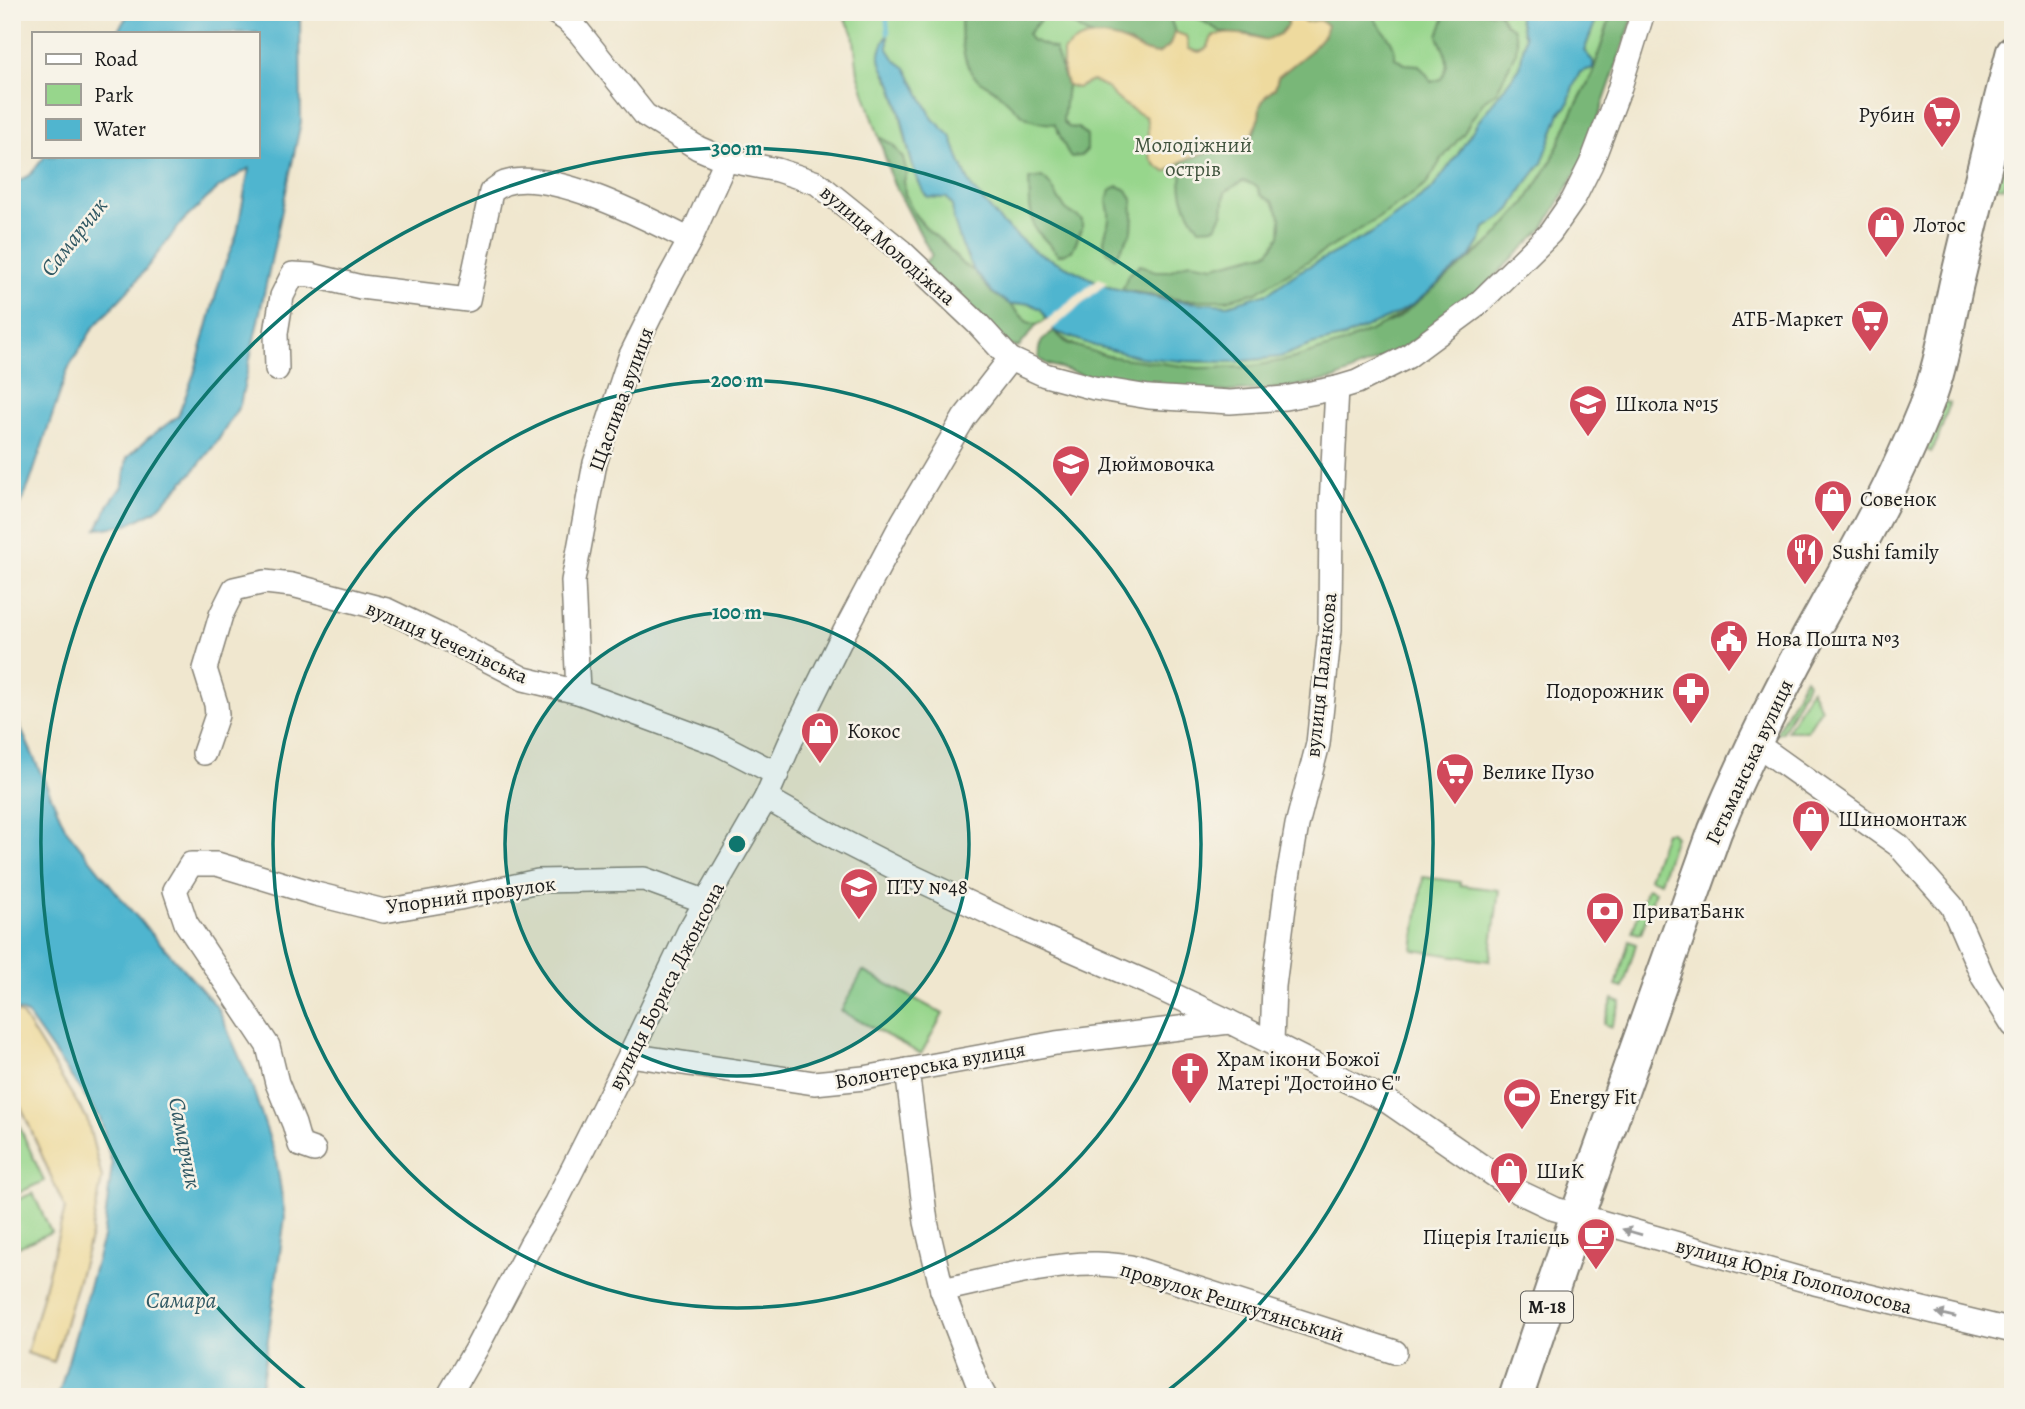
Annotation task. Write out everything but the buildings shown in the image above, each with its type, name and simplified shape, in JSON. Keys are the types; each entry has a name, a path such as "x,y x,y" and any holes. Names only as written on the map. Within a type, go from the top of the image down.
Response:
{"highway":[{"name":"Гетьманська вулиця","path":"1516,1397 1577,1216 1715,831 1736,780 1811,634 1876,516 1933,389 1979,186 2013,53"}],"street":[{"name":"вулиця Молодіжна","path":"554,12 579,32 645,115 698,148 726,160 777,170 817,183 901,251 979,325 1010,359"},
{"path":"1010,359 1045,375 1094,388 1149,397 1230,402 1285,398 1338,388 1357,382 1407,357 1476,306 1550,233 1573,200 1591,164 1619,90 1643,12"},
{"name":"Щаслива вулиця","path":"578,692 573,582 594,463 631,358 690,240 726,160"},
{"path":"277,369 276,333 282,296 293,274 311,275 361,287 468,300 491,192 504,183 527,181 548,184 601,197 690,240"},
{"name":"вулиця Бориса Джонсона","path":"448,1397 555,1204 689,931 766,798 845,631 903,521 964,418 1010,359"},
{"name":"вулиця Паланкова","path":"1272,1042 1274,986 1287,883 1297,825 1318,744 1330,629 1331,505 1338,388"},
{"name":"вулиця Чечелівська","path":"204,753 217,715 205,669 221,615 234,589 265,582 292,585 387,610 524,679 578,692 719,744 776,774"},
{"path":"1755,743 1898,845 1952,906 1983,977 2013,1026"},
{"path":"766,798 842,841 930,885 1149,983 1387,1101 1519,1192 1577,1216"},
{"name":"Упорний провулок","path":"314,1150 300,1145 277,1083 268,1046 186,923 175,890 191,864 216,864 384,911 538,881 644,880 707,902"},
{"name":"Волонтерська вулиця","path":"630,1055 814,1083 864,1078 1056,1043 1230,1022"},
{"path":"907,1070 926,1222 942,1290 985,1397"},
{"name":"вулиця Юрія Голополосова","path":"1577,1216 1815,1283 2013,1331"},
{"name":"провулок Решкутянський","path":"942,1290 1062,1267 1096,1264 1130,1267 1395,1352"}],"green space":[{"name":"Молодіжний острів","path":"844,12 1517,12 1525,37 1520,67 1432,189 1372,233 1300,271 1268,293 1228,305 1171,301 1108,287 1034,251 1002,223 972,188 951,136 933,119 906,68 895,60 888,49 887,35 880,60 892,86 914,172 927,197 947,198 950,203 962,245 974,271 962,264 915,215 905,194 904,181 893,145 879,137 858,73 853,32"},
{"path":"962,12 1050,12 1051,15 1041,19 1028,34 1031,40 1055,49 1067,85 1063,121 1068,127 1078,128 1087,136 1087,150 1081,156 1071,157 1054,124 1028,118 970,71 964,55"},
{"path":"1071,12 1168,12 1175,32 1169,46 1158,54 1127,42 1086,34 1069,21"},
{"path":"1191,12 1288,12 1287,26 1280,34 1266,40 1249,34 1222,32"},
{"path":"1316,12 1383,12 1374,18 1394,47 1395,58 1405,64 1419,65 1431,82 1441,79 1447,62 1438,36 1444,19 1441,12 1499,12 1505,23 1513,28 1517,41 1516,52 1497,91 1485,100 1426,185 1374,221 1257,292 1227,300 1183,300 1122,290 1128,275 1140,265 1155,271 1169,271 1190,262 1214,266 1269,252 1280,236 1281,218 1273,202 1261,195 1257,186 1243,181 1225,192 1223,212 1216,227 1199,228 1183,197 1183,161 1253,135 1260,106 1275,88 1278,77 1309,52 1326,25 1319,20"},
{"path":"1599,12 1612,12 1592,75 1552,160 1525,203 1494,239 1470,257 1485,228 1511,209 1542,163 1560,113 1568,105 1580,72 1593,68 1593,61 1584,52"},
{"path":"1612,12 1635,12 1583,161 1544,228 1471,299 1403,349 1335,379 1285,388 1227,392 1105,382 1039,359 1041,342 1054,331 1067,343 1107,356 1198,368 1248,367 1291,359 1343,343 1398,318 1494,239 1525,203 1552,160 1592,75"},
{"path":"879,137 893,145 903,158 907,173 904,181 905,194 915,215 962,264 974,271 992,293 1011,305 1027,322 1037,325 1019,347 1007,346 920,266 932,256 892,180"},
{"path":"2011,140 2013,158 2004,187 1995,186 2006,143"},
{"path":"1042,177 1063,206 1082,220 1082,229 1072,251 1059,255 1034,228 1029,179"},
{"path":"1118,186 1127,190 1132,199 1133,216 1132,231 1115,258 1105,248 1104,239 1109,218 1108,196 1110,190"},
{"path":"1029,303 1042,309 1047,319 1037,325 1027,322 1011,305"},
{"path":"1415,303 1393,319 1341,344 1312,354 1252,366 1197,368 1104,355 1083,349 1054,331 1113,350 1183,361 1234,362 1280,357 1311,345 1345,337"},
{"path":"1944,402 1950,403 1931,452 1923,447"},
{"path":"1805,678 1808,682 1782,732 1775,735"},
{"path":"1811,689 1821,709 1807,731 1787,731"},
{"path":"1665,832 1671,832 1675,836 1660,882 1649,878"},
{"path":"1423,877 1499,890 1490,961 1413,950"},
{"path":"1647,888 1655,891 1641,934 1632,932"},
{"path":"1629,941 1636,944 1623,988 1616,986"},
{"path":"863,971 943,1014 921,1054 841,1011"},
{"path":"1613,999 1621,1002 1611,1027 1604,1024"},
{"path":"12,1110 44,1181 12,1196"},
{"path":"33,1193 51,1232 12,1250 12,1202"}],"sand":[{"path":"1288,13 1306,22 1319,20 1327,25 1324,35 1309,52 1278,77 1275,88 1260,106 1259,117 1249,142 1240,148 1203,153 1166,172 1157,166 1149,154 1146,117 1126,106 1098,83 1092,81 1077,88 1067,85 1063,69 1063,51 1085,38 1109,37 1158,54 1169,46 1175,32 1186,36 1189,49 1199,52 1207,49 1212,37 1218,35 1239,34 1266,40 1280,34 1287,26"},
{"path":"12,1009 23,1016 87,1119 102,1178 91,1235 54,1362 27,1353 65,1209 12,1086"}],"water":[{"name":"Самарчик","path":"130,12 300,12 301,122 240,405 217,442 192,473 155,511 127,525 97,529 109,504 123,485 127,458 178,416 195,371 222,272 237,234 249,168 217,189 183,221 134,284 93,328 68,369 29,485 12,523 12,185 30,175 43,158 259,158 259,32 117,32"},
{"path":"1517,12 1599,12 1584,51 1593,61 1593,68 1580,72 1568,105 1560,113 1542,163 1511,209 1485,228 1470,257 1415,303 1394,315 1345,337 1311,345 1280,357 1234,362 1140,357 1095,346 1054,331 1041,309 1029,303 1011,305 993,293 974,271 962,246 952,205 947,198 927,197 920,184 910,156 896,97 880,58 888,33 888,49 895,60 906,68 933,119 951,136 972,188 1002,223 1034,251 1108,287 1171,301 1228,305 1268,293 1300,271 1372,233 1432,189 1520,67 1525,37"},
{"name":"Самара","path":"12,709 66,829 129,908 218,1008 252,1086 276,1158 285,1217 260,1397 58,1397 103,1237 112,1165 100,1118 27,1014 12,1008"}],"pier":[{"path":"1099,278 1108,282 1050,331 1044,322"}],"waterway":[{"path":"886,12 888,33"}],"place":[{"name":"Рубин","path":"1942,149"},
{"name":"Лотос","path":"1886,259"},
{"name":"АТБ-Маркет","path":"1870,353"},
{"name":"Школа №15","path":"1588,438"},
{"name":"Дюймовочка","path":"1071,498"},
{"name":"Совенок","path":"1833,533"},
{"name":"Sushi family","path":"1805,586"},
{"name":"Нова Пошта №3","path":"1729,673"},
{"name":"Подорожник","path":"1691,725"},
{"name":"Кокос","path":"820,765"},
{"name":"Велике Пузо","path":"1455,806"},
{"name":"Шиномонтаж","path":"1811,853"},
{"name":"ПТУ №48","path":"859,921"},
{"name":"ПриватБанк","path":"1605,945"},
{"name":"Храм ікони Божої Матері \"Достойно Є\"","path":"1190,1105"},
{"name":"Energy Fit","path":"1522,1131"},
{"name":"ШиК","path":"1509,1205"},
{"name":"Піцерія Італієць","path":"1596,1271"}]}
